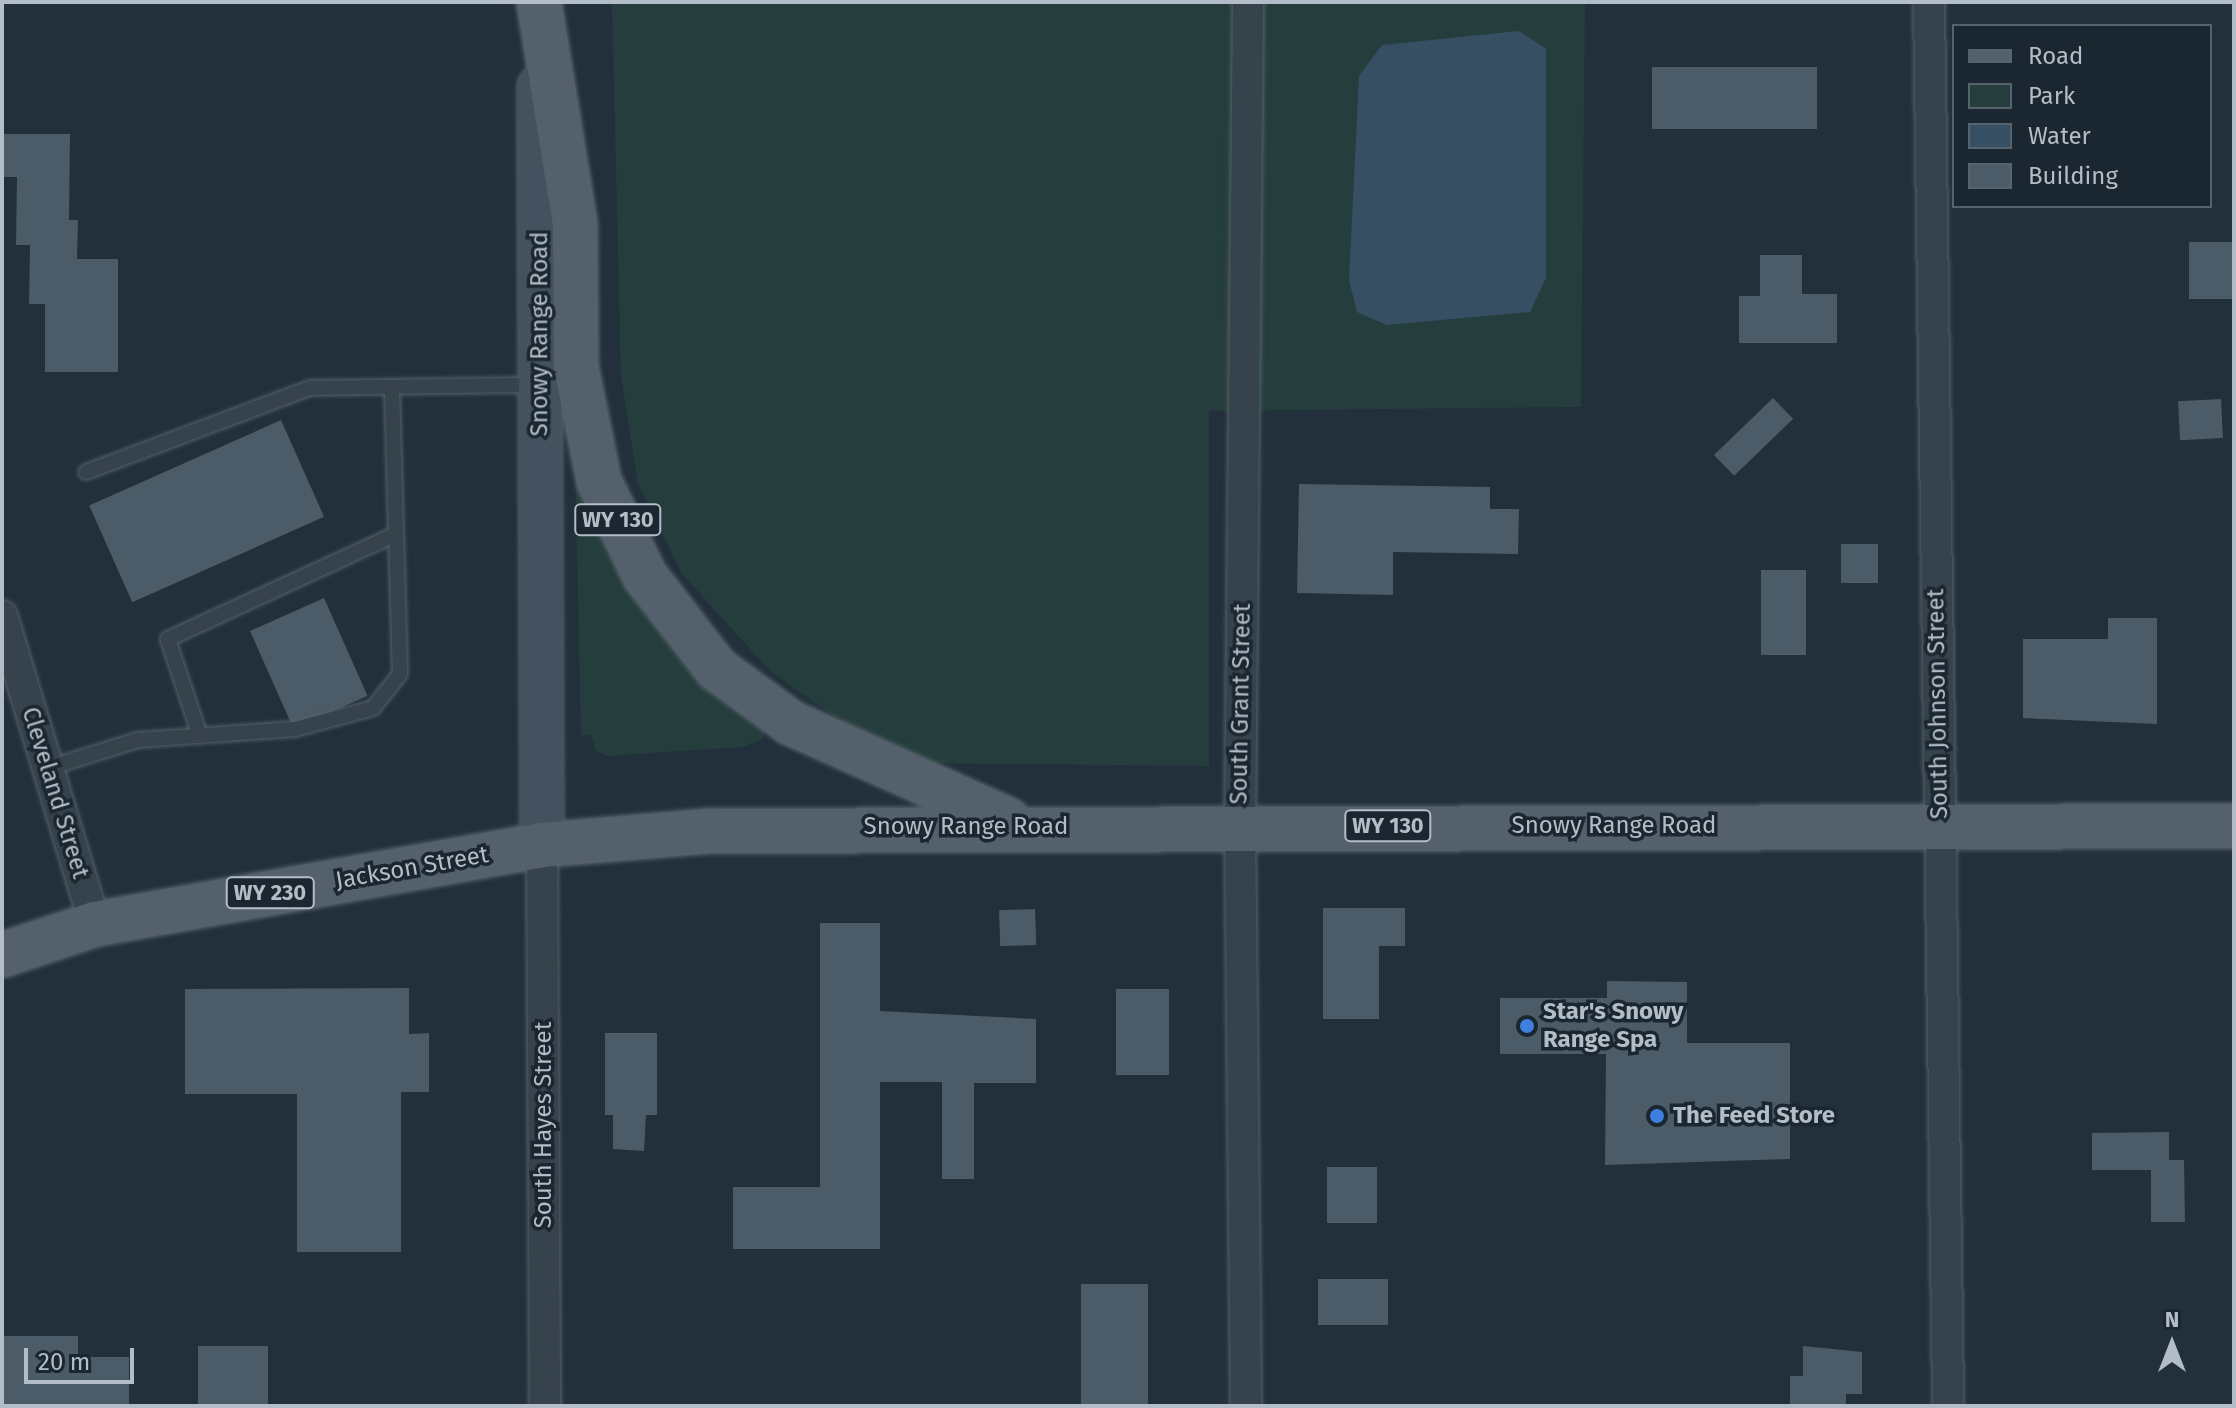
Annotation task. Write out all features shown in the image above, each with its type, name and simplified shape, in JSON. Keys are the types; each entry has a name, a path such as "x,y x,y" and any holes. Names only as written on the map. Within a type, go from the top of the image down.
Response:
{"main road":[{"name":"Snowy Range Road","path":"539,2 542,845 709,831 1025,827 2234,826"},
{"name":"WY 130","path":"539,2 575,224 576,367 599,481 645,576 717,669 791,723 1025,827"},
{"name":"Jackson Street","path":"2,955 95,924 542,845"}],"street":[{"name":"South Grant Street","path":"1246,1406 1240,827 1248,2"},
{"name":"South Johnson Street","path":"1929,2 1948,1406"},
{"name":"Cleveland Street","path":"2,616 95,924"},
{"name":"South Hayes Street","path":"542,845 545,1406"}],"lane":[{"path":"86,472 310,388 540,384"},
{"path":"48,768 138,740 295,729 373,708 400,674 392,387"},
{"path":"200,736 168,639 396,534"}],"green space":[{"path":"612,2 1585,2 1581,407 1209,411 1209,766 925,763 869,741 771,672 682,574 638,484 621,377"},
{"path":"575,464 767,726 763,739 742,747 607,756 596,751 591,735 581,735"}],"water":[{"path":"1519,31 1546,49 1546,278 1530,312 1387,325 1357,312 1349,280 1359,76 1382,45"}],"building":[{"path":"1652,67 1817,67 1817,129 1652,129"},
{"path":"2,134 70,134 69,220 78,220 77,259 118,259 118,372 45,372 45,304 29,304 30,245 16,245 17,177 2,177"},
{"path":"2189,242 2234,242 2234,299 2189,299"},
{"path":"1760,255 1802,255 1802,294 1837,294 1837,343 1739,343 1739,296 1760,296"},
{"path":"1773,398 1793,419 1734,476 1714,455"},
{"path":"2221,399 2223,438 2180,440 2178,401"},
{"path":"281,420 324,517 132,602 89,505"},
{"path":"1299,484 1490,487 1490,509 1519,509 1518,554 1393,552 1393,595 1297,593"},
{"path":"1841,544 1878,544 1878,583 1841,583"},
{"path":"1761,570 1806,570 1806,655 1761,655"},
{"path":"324,598 368,696 294,729 250,631"},
{"path":"2108,618 2157,618 2157,724 2023,718 2023,639 2108,639"},
{"path":"1323,908 1405,908 1405,946 1379,946 1379,1019 1323,1019"},
{"path":"1035,909 1036,945 1000,946 999,910"},
{"path":"820,923 880,923 880,1011 1036,1019 1036,1083 974,1083 974,1179 942,1179 942,1082 880,1082 880,1249 733,1249 733,1187 820,1187"},
{"path":"1607,981 1687,982 1687,1043 1790,1043 1790,1159 1605,1165 1606,1054 1500,1054 1500,998 1607,998"},
{"path":"409,988 409,1034 429,1033 429,1092 401,1092 401,1252 297,1252 297,1094 185,1094 185,989"},
{"path":"1116,989 1169,989 1169,1075 1116,1075"},
{"path":"605,1033 657,1033 657,1115 646,1115 644,1151 613,1149 613,1115 605,1115"},
{"path":"2169,1132 2169,1160 2184,1160 2185,1222 2151,1222 2151,1170 2092,1170 2092,1133"},
{"path":"1327,1167 1377,1167 1377,1223 1327,1223"},
{"path":"1318,1279 1388,1279 1388,1325 1318,1325"},
{"path":"1081,1284 1148,1284 1148,1406 1081,1406"},
{"path":"2,1336 78,1336 78,1357 129,1357 129,1406 2,1406"},
{"path":"198,1346 268,1346 268,1406 198,1406"},
{"path":"1803,1346 1862,1352 1862,1394 1846,1394 1846,1406 1790,1406 1790,1376 1803,1376"}],"place":[{"name":"Star's Snowy Range Spa","path":"1527,1026"},
{"name":"The Feed Store","path":"1657,1116"}]}
